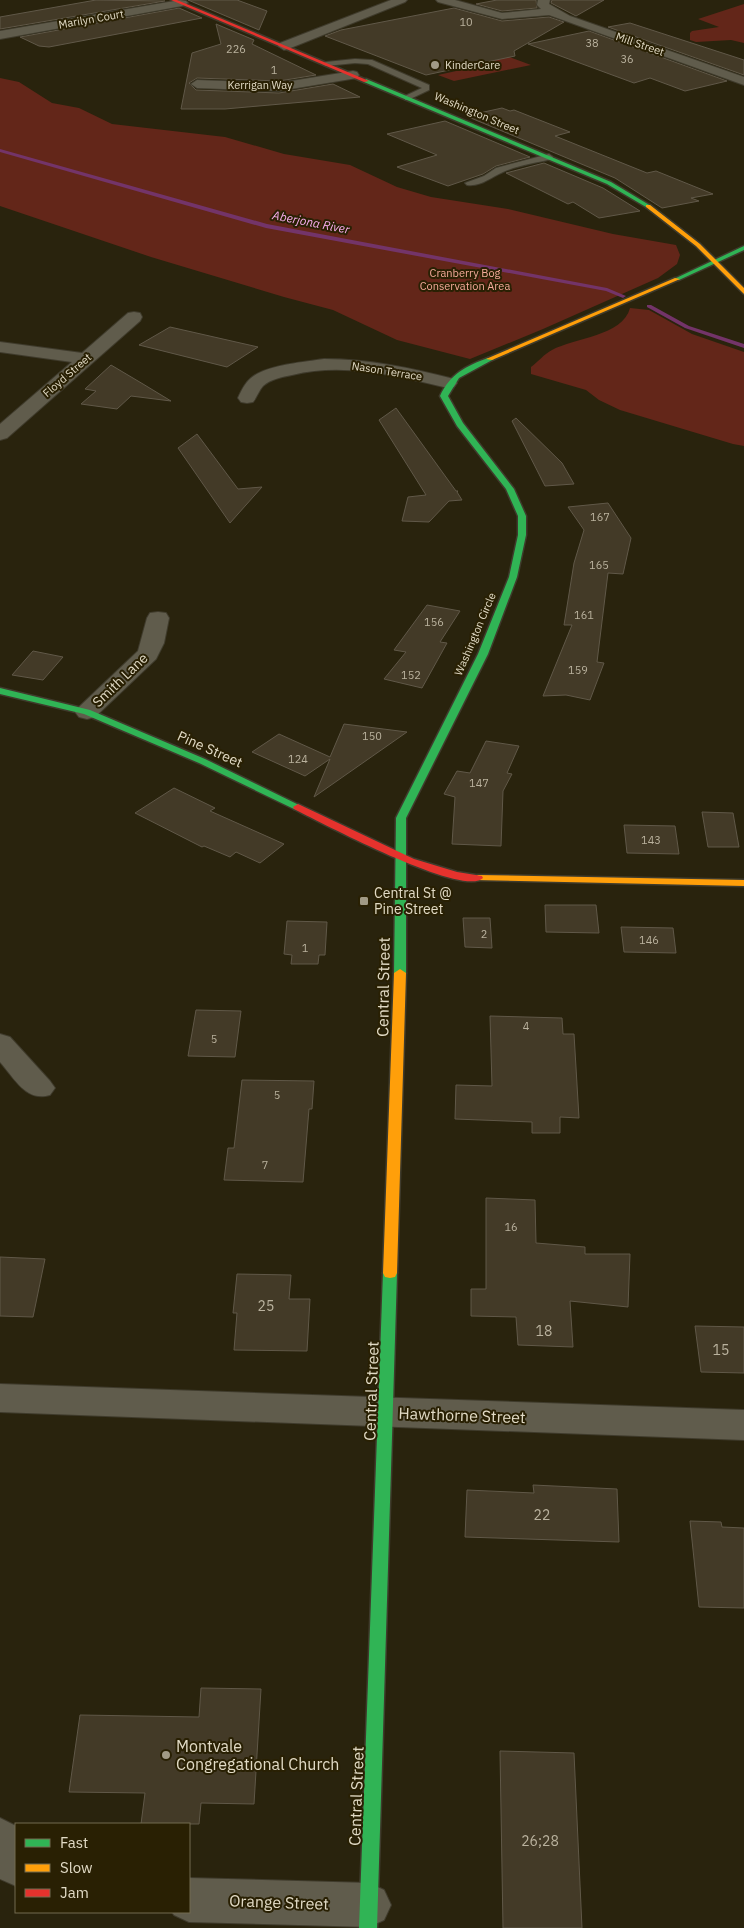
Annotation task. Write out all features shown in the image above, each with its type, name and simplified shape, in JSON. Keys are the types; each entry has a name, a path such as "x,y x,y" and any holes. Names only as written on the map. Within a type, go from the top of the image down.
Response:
{"street":[{"path":"284,46 401,0"},
{"path":"442,0 502,16 551,11"},
{"path":"544,0 544,6 551,11"},
{"name":"Washington Street","path":"177,2 604,181 638,199 677,226 716,260 744,292"},
{"name":"Marilyn Court","path":"0,35 177,2"},
{"name":"Mill Street","path":"551,11 586,26 744,81"},
{"name":"Kerrigan Way","path":"197,84 279,87 353,75"},
{"path":"448,383 460,372 480,362 660,286 744,248"},
{"name":"Floyd Street","path":"0,434 134,317"},
{"path":"0,348 85,359"},
{"name":"Nason Terrace","path":"247,398 255,384 263,378 296,368 320,365 372,366 448,383"},
{"name":"Washington Circle","path":"400,856 401,824 404,811 483,654 513,576 522,535 522,516 510,489 460,424 446,401 444,392 448,383"},
{"name":"Smith Lane","path":"87,712 148,654 153,643 158,618"},
{"name":"Pine Street","path":"0,691 87,712 202,761 400,856"},
{"path":"400,856 441,871 469,878 744,883"},
{"name":"Central Street","path":"368,1916 387,1412 400,980 400,856"},
{"path":"0,1044 40,1088"},
{"name":"Hawthorne Street","path":"0,1398 744,1425"},
{"path":"0,1839 15,1863"},
{"name":"Orange Street","path":"190,1900 368,1916"}],"lane":[{"path":"326,64 355,61 370,62 426,87 425,90 408,98"},
{"path":"470,183 487,178 499,170 549,157"}],"green space":[{"path":"744,4 744,43 731,40 696,42 690,40 690,33 692,31 719,27 698,19"},
{"path":"480,46 531,65 454,81 438,75 479,66 446,53"},
{"name":"Cranberry Bog Conservation Area","path":"0,78 19,82 52,103 79,108 112,124 225,137 284,154 350,165 397,187 431,197 508,209 613,234 676,245 680,255 677,264 658,278 470,359 397,340 333,310 151,257 0,206"},
{"path":"630,308 649,310 692,334 744,352 744,446 620,410 599,400 586,390 531,374 531,367 549,352 561,346 597,335 618,325 626,317"}],"building":[{"path":"96,0 165,1 0,29 0,17"},
{"path":"188,0 237,0 267,11 259,30"},
{"path":"497,0 536,0 537,8 502,11 476,4"},
{"path":"552,0 604,0 576,16 551,3"},
{"path":"179,8 202,18 49,47 39,46 20,37"},
{"path":"454,8 502,21 549,17 564,22 514,51 515,56 426,75 325,36 341,30"},
{"path":"630,23 744,60 744,75 608,27"},
{"path":"216,24 254,40 252,44 316,75 279,81 197,78 189,83 196,90 279,93 333,84 360,97 225,109 181,109 192,53 221,44"},
{"path":"589,31 727,81 685,91 650,78 634,83 528,44"},
{"path":"502,108 510,111 514,110 570,132 555,136 647,173 656,171 713,194 691,198 699,201 662,208 615,178 466,116"},
{"path":"445,121 530,157 496,166 483,174 448,186 397,167 437,155 387,134"},
{"path":"544,163 603,188 640,211 599,218 573,202 568,204 506,173"},
{"path":"170,327 258,347 227,367 139,345"},
{"path":"111,365 171,401 131,396 117,409 81,404 96,391 85,389"},
{"path":"396,408 456,491 458,491 462,500 449,501 429,522 402,521 408,497 426,495 379,420"},
{"path":"516,418 562,463 574,484 545,486 512,421"},
{"path":"197,434 238,489 262,487 230,523 178,448"},
{"path":"608,503 631,538 623,574 608,573 597,662 604,663 590,700 566,695 543,696 572,625 564,625 574,563 584,530 568,507"},
{"path":"427,605 460,611 440,642 447,643 422,688 384,679 406,652 394,650"},
{"path":"33,651 63,657 43,680 12,675"},
{"path":"344,724 407,732 314,797 330,759 305,776 252,752 279,734 330,757"},
{"path":"486,741 519,746 507,773 512,774 503,791 501,846 452,844 455,797 444,794 457,771 470,773"},
{"path":"174,788 215,808 210,811 284,844 260,863 236,852 230,857 204,846 202,847 135,813"},
{"path":"702,812 733,813 739,847 708,847"},
{"path":"624,825 675,826 679,854 627,853"},
{"path":"545,905 596,905 599,933 546,932"},
{"path":"463,918 490,918 492,948 465,947"},
{"path":"287,921 327,922 325,955 319,955 318,964 291,964 292,955 284,954"},
{"path":"621,927 673,928 676,953 624,952"},
{"path":"196,1010 241,1011 235,1057 188,1056"},
{"path":"490,1016 562,1018 563,1034 574,1034 579,1118 560,1117 560,1133 532,1133 532,1122 455,1119 456,1085 492,1086"},
{"path":"242,1080 314,1081 312,1109 309,1109 303,1182 224,1180 228,1148 234,1148"},
{"path":"486,1198 535,1200 536,1243 585,1247 585,1254 630,1254 628,1307 570,1301 573,1347 518,1345 516,1317 471,1316 471,1289 486,1289"},
{"path":"0,1257 45,1259 33,1317 0,1316"},
{"path":"237,1274 291,1275 289,1299 310,1299 307,1351 234,1350 237,1313 233,1313"},
{"path":"695,1326 744,1327 744,1373 701,1372"},
{"path":"533,1485 617,1489 619,1542 465,1537 467,1490 534,1493"},
{"path":"690,1521 721,1522 722,1527 744,1528 744,1608 699,1607"},
{"name":"Montvale Congregational Church","path":"201,1688 261,1689 254,1804 201,1803 199,1824 141,1823 145,1793 69,1792 80,1715 199,1717"},
{"path":"500,1751 574,1753 582,1928 503,1928"}],"waterway":[{"name":"Aberjona River","path":"0,150 266,226 607,290 623,296"},
{"name":"Aberjona River","path":"649,306 687,327 744,346"}],"traffic: fast":[{"path":"366,81 609,183 648,206"},
{"path":"677,279 744,248"},
{"path":"400,973 401,818 483,654 513,577 522,535 522,516 510,489 460,424 444,396 451,381 456,376 468,368 490,359"},
{"path":"0,691 87,712 202,761 298,807"},
{"path":"368,1928 390,1273"}],"traffic: slow":[{"path":"648,206 698,245 744,292"},
{"path":"490,359 677,279"},
{"path":"478,878 744,883"},
{"path":"390,1273 400,973"}],"traffic: jam":[{"path":"173,0 366,81"},
{"path":"298,807 410,861 457,875 478,878"}],"place":[{"name":"KinderCare","path":"435,65"},
{"name":"Central St @ Pine Street","path":"364,901"},
{"name":"Montvale Congregational Church","path":"166,1755"}]}
